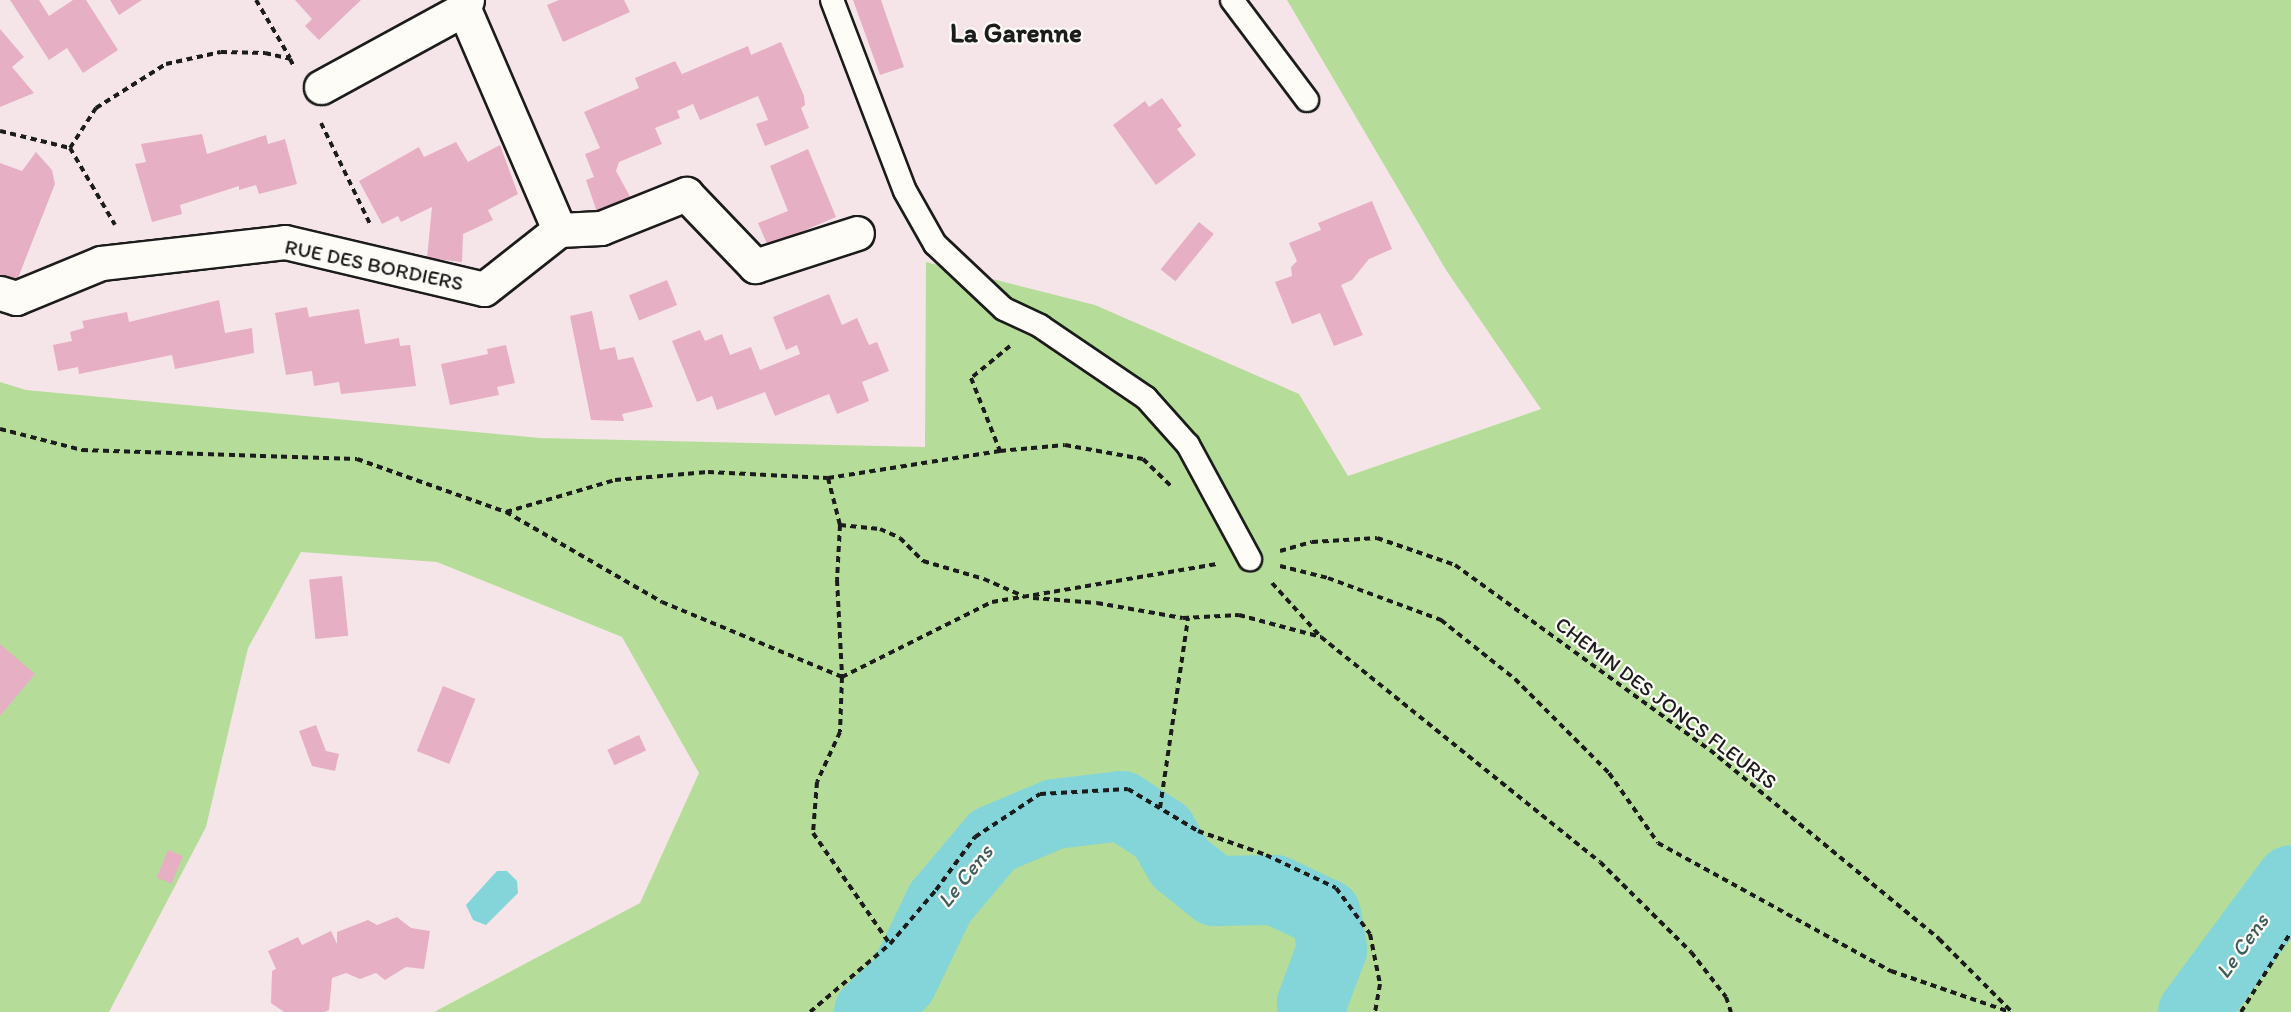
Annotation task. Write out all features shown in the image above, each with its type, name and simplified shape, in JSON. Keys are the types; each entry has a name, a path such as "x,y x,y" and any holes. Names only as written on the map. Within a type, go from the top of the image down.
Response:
{"street":[{"path":"308,78 466,4 559,230 601,228 686,194 755,266 857,232"},
{"name":"RUE DES BORDIERS","path":"0,293 16,298 101,263 285,242 484,289 559,230"}],"lane":[{"path":"832,0 905,192 935,244 1004,309 1040,326 1146,398 1188,445 1250,559"},
{"path":"1232,0 1307,100"}],"path":[{"path":"256,0 290,59 308,78"},
{"path":"70,148 96,108 166,64 221,52 265,53 290,59"},
{"path":"320,121 391,267"},
{"path":"0,131 70,148 136,260"},
{"path":"1000,451 971,378 1040,326"},
{"path":"0,429 82,450 357,459 506,512 662,602 842,677"},
{"path":"506,512 615,480 708,472 828,478 1000,451 1065,445 1143,459 1178,492"},
{"path":"828,478 840,525 837,580 842,677 840,732 817,782 813,833 890,944"},
{"path":"840,525 880,529 900,538 923,561 984,579 1025,597 1097,603 1188,618 1239,615 1321,637"},
{"name":"CHEMIN DES JONCS FLEURIS","path":"842,677 992,602 1250,559 1312,542 1377,538 1455,565 1710,750 1939,939 2012,1012"},
{"path":"1250,559 1321,637 1600,862 1691,952 1726,997 1731,1012"},
{"name":"CHEMIN DES JONCS FLEURIS","path":"1250,559 1328,578 1441,620 1515,679 1609,772 1658,843 1891,972 2012,1012"},
{"path":"1160,808 1188,618"},
{"path":"810,1012 890,944 975,837 1040,794 1128,789 1198,831 1266,855 1336,888 1370,934 1380,984 1375,1012"},
{"path":"2241,1012 2291,932"}],"green space":[{"path":"1287,0 2291,0 2291,1012 434,1012 640,903 699,773 622,637 437,562 301,552 248,648 206,827 109,1012 0,1012 0,382 26,390 540,438 925,447 926,262 1095,305 1299,394 1348,476 1541,409 1446,270"}],"water":[{"path":"497,871 507,871 517,881 518,893 486,925 473,920 466,905"}],"building":[{"path":"10,0 39,0 49,16 73,0 86,0 118,50 83,73 67,48 49,60"},
{"path":"110,0 142,0 119,15"},
{"path":"295,0 361,0 319,40 305,26 312,19"},
{"path":"559,0 624,0 630,12 563,42 547,5"},
{"path":"853,0 881,0 904,67 880,75"},
{"path":"0,29 24,57 12,67 34,93 0,107"},
{"path":"781,42 804,96 805,105 801,108 809,128 765,146 756,124 768,120 758,96 700,120 693,104 677,111 680,118 655,128 662,144 619,162 616,171 632,200 597,212 586,180 594,177 585,154 600,148 584,112 639,88 635,78 675,61 682,74 748,46 751,55"},
{"path":"1162,98 1182,126 1177,129 1196,155 1156,185 1113,125 1145,101 1149,107"},
{"path":"202,134 207,154 266,135 268,144 285,139 297,184 259,194 256,185 239,190 239,186 180,205 182,214 152,222 135,164 146,162 141,144"},
{"path":"456,142 468,162 500,145 518,194 488,210 493,220 463,234 462,262 427,258 432,207 401,222 398,216 382,224 359,181 419,147 424,157"},
{"path":"808,149 836,217 768,246 758,223 788,211 770,166"},
{"path":"36,152 52,170 55,184 16,283 0,277 0,163 22,171"},
{"path":"1372,201 1392,249 1369,259 1352,280 1341,285 1363,335 1334,346 1320,313 1292,324 1275,282 1292,276 1291,267 1297,261 1289,243 1321,230 1318,223"},
{"path":"1199,222 1214,234 1175,281 1161,269"},
{"path":"667,280 677,305 639,320 629,295"},
{"path":"829,294 842,325 857,318 869,345 877,342 889,371 862,382 869,401 837,414 829,394 775,416 765,392 717,410 712,396 697,402 672,341 700,330 705,341 722,334 730,355 751,347 760,370 800,354 797,345 786,350 773,317"},
{"path":"219,300 225,333 252,328 254,353 175,369 172,355 79,374 78,367 58,371 53,345 72,341 70,332 84,328 82,321 127,312 129,322"},
{"path":"307,307 309,317 359,309 365,344 399,338 400,346 410,345 416,386 341,394 339,382 314,386 312,371 286,375 275,313"},
{"path":"592,311 600,350 615,347 618,360 633,357 653,407 622,414 624,421 591,420 570,316"},
{"path":"506,345 515,383 497,387 499,395 450,405 441,364 488,354 487,349"},
{"path":"342,576 348,636 315,639 309,579"},
{"path":"0,644 35,674 0,716"},
{"path":"443,686 475,699 449,764 417,751"},
{"path":"316,725 326,751 339,754 335,771 312,766 299,731"},
{"path":"639,735 646,750 614,765 607,750"},
{"path":"168,850 183,856 172,884 157,878"},
{"path":"397,917 411,928 430,931 424,969 406,967 385,980 376,973 360,979 346,973 332,978 329,1010 325,1012 284,1012 271,1003 272,971 276,969 268,951 298,937 302,945 331,931 337,944 337,932 368,920 377,925"}],"waterway":[{"name":"Le Cens","path":"869,1012 902,982 940,903 993,840 1055,814 1122,806 1162,832 1180,863 1215,891 1275,890 1326,914 1332,949 1312,1003 1312,1012"},
{"name":"Le Cens","path":"2193,1012 2291,880"}],"district":[{"name":"La Garenne","path":"1016,33"}]}
